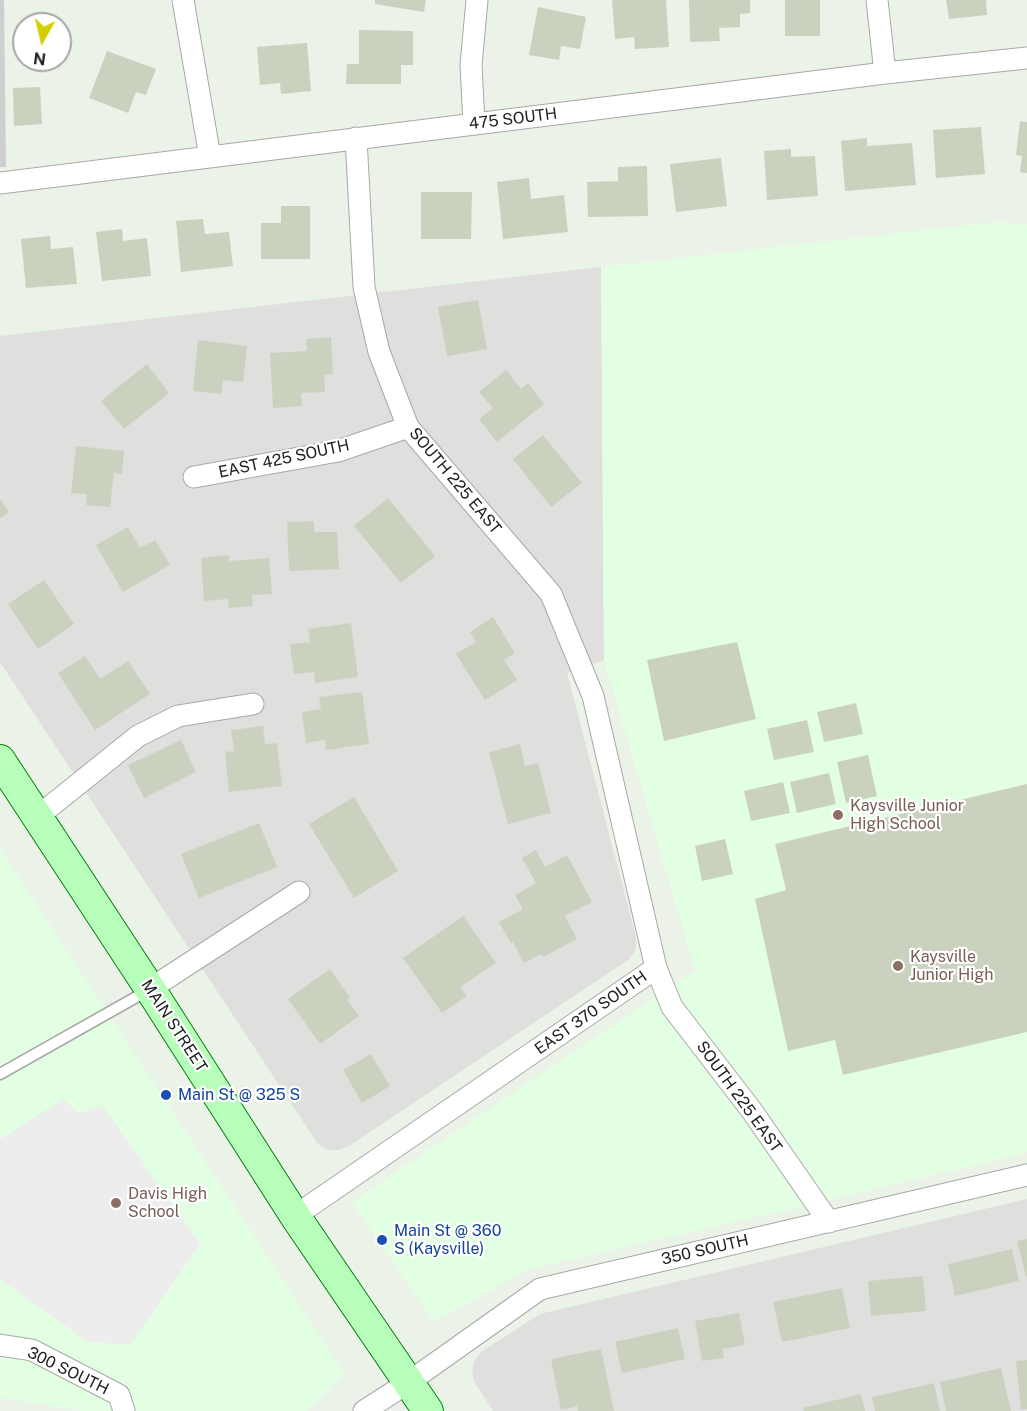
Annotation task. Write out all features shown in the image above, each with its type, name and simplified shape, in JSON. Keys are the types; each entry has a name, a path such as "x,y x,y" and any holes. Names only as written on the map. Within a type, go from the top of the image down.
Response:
{"main road":[{"name":"MAIN STREET","path":"0,760 295,1216 428,1411"}],"street":[{"path":"183,0 210,157"},
{"path":"474,124 471,64 477,0"},
{"path":"877,0 885,73"},
{"name":"475 SOUTH","path":"0,183 885,73 1027,58"},
{"name":"SOUTH 225 EAST","path":"356,138 364,287 379,352 408,427 551,594 593,696"},
{"name":"EAST 425 SOUTH","path":"194,477 338,450 408,427"},
{"name":"EAST 370 SOUTH","path":"295,1216 656,968 593,696"},
{"path":"37,816 138,736 178,716 253,704"},
{"path":"150,989 299,892"},
{"name":"SOUTH 225 EAST","path":"656,968 672,1007 752,1111 829,1222"},
{"name":"350 SOUTH","path":"364,1411 409,1382 540,1289 1027,1175"},
{"name":"300 SOUTH","path":"0,1345 32,1350 119,1395 124,1411"}],"lane":[{"path":"0,1074 150,989"}],"shaded area":[{"path":"0,0 4,0 6,167 0,167"},
{"name":"Kaysville Junior High School","path":"998,222 1027,225 1027,1152 835,1199 529,1269 434,1322 352,1202 695,970 604,660 601,267"},
{"path":"601,267 604,660 567,673 636,937 634,953 628,960 349,1146 339,1150 328,1150 318,1144 0,662 0,336"},
{"name":"Davis High School","path":"0,849 344,1373 307,1411 83,1411 0,1397"},
{"path":"64,1099 78,1113 103,1106 200,1244 130,1345 88,1342 0,1279 0,1139"},
{"path":"1027,1199 1027,1411 493,1411 474,1381 472,1370 481,1352 540,1314"}],"building":[{"path":"375,0 426,0 424,12 375,4"},
{"path":"612,0 666,0 669,47 635,49 634,37 615,39"},
{"path":"689,0 750,0 750,13 740,14 740,27 719,28 720,41 690,42"},
{"path":"785,0 820,0 820,36 785,36"},
{"path":"946,0 986,0 987,15 949,19"},
{"path":"538,7 586,17 580,49 561,46 559,60 529,55"},
{"path":"359,30 413,31 413,65 401,65 401,84 346,84 347,64 359,64"},
{"path":"307,43 311,91 281,94 280,83 260,85 257,47"},
{"path":"107,51 156,69 146,95 136,92 128,113 89,98"},
{"path":"40,87 42,124 14,126 13,88"},
{"path":"1020,121 1027,122 1027,173 1020,172 1022,156 1016,155"},
{"path":"981,127 985,174 936,178 933,130"},
{"path":"867,138 867,146 912,143 916,185 845,191 841,141"},
{"path":"791,149 791,157 815,156 818,196 767,200 764,151"},
{"path":"721,158 727,206 676,212 670,164"},
{"path":"647,166 648,216 588,217 587,182 618,181 618,167"},
{"path":"529,178 531,199 564,195 568,232 503,239 497,182"},
{"path":"421,192 472,192 471,239 421,239"},
{"path":"281,206 310,206 310,259 261,259 261,223 281,223"},
{"path":"203,219 205,234 229,232 233,266 181,272 176,221"},
{"path":"122,229 123,241 147,238 151,276 102,281 96,232"},
{"path":"50,236 51,249 73,247 77,284 26,288 21,239"},
{"path":"478,300 487,349 447,356 438,307"},
{"path":"331,337 333,374 324,375 325,392 301,393 302,406 273,408 270,353 307,351 306,339"},
{"path":"198,340 247,346 243,382 223,380 221,394 193,391"},
{"path":"147,364 169,393 124,429 101,401"},
{"path":"506,370 521,389 528,383 544,404 497,442 479,419 493,408 479,392"},
{"path":"543,435 582,483 551,507 513,459"},
{"path":"76,446 124,451 122,474 114,473 110,507 86,505 87,494 71,493"},
{"path":"388,498 435,556 401,583 354,526"},
{"path":"0,499 9,512 0,518"},
{"path":"314,521 314,532 337,532 339,569 289,571 287,522"},
{"path":"128,527 140,548 155,540 170,565 123,592 96,545"},
{"path":"229,555 229,561 269,558 272,594 252,595 253,606 229,608 228,599 204,601 201,558"},
{"path":"44,580 74,624 38,649 8,604"},
{"path":"493,617 515,653 504,660 517,680 485,700 456,654 476,642 470,632"},
{"path":"351,623 358,677 315,683 314,672 294,674 290,644 310,642 308,629"},
{"path":"737,642 756,719 664,741 647,660"},
{"path":"85,656 100,679 128,661 150,694 95,730 58,673"},
{"path":"362,692 369,744 326,750 325,740 306,743 302,712 321,709 319,697"},
{"path":"856,703 863,734 824,742 817,712"},
{"path":"807,720 814,752 774,760 767,729"},
{"path":"263,726 265,744 277,743 282,786 229,792 225,752 234,751 231,730"},
{"path":"181,740 196,772 144,798 128,765"},
{"path":"520,744 525,766 538,763 551,813 508,824 489,752"},
{"path":"868,755 877,796 846,803 837,762"},
{"path":"829,773 836,804 797,813 790,782"},
{"path":"783,782 790,813 751,821 744,791"},
{"name":"Kaysville Junior High","path":"1027,784 1027,1032 843,1075 835,1040 788,1051 755,899 786,890 775,844"},
{"path":"354,797 398,871 354,898 309,824"},
{"path":"259,823 277,867 199,898 181,854"},
{"path":"725,839 733,874 702,881 695,846"},
{"path":"536,850 545,867 567,855 592,902 565,916 577,939 543,957 541,954 524,963 499,922 523,909 515,895 536,883 522,858"},
{"path":"463,916 496,963 460,987 467,996 442,1013 403,958"},
{"path":"330,969 350,998 347,1000 359,1016 320,1044 288,999"},
{"path":"371,1054 390,1086 362,1103 343,1070"},
{"path":"1027,1239 1027,1276 1026,1276 1017,1241"},
{"path":"1012,1249 1019,1281 955,1296 948,1264"},
{"path":"923,1276 926,1311 871,1316 868,1281"},
{"path":"842,1288 850,1328 782,1342 773,1302"},
{"path":"739,1313 745,1345 723,1349 724,1358 702,1361 695,1321"},
{"path":"678,1328 685,1359 622,1373 615,1342"},
{"path":"601,1349 614,1411 578,1411 577,1406 561,1410 551,1359"},
{"path":"1027,1360 1027,1409 1021,1409 1016,1361"},
{"path":"1001,1368 1011,1411 946,1411 940,1382"},
{"path":"934,1383 940,1411 875,1411 872,1397"},
{"path":"861,1394 865,1411 804,1411 803,1408"}],"place":[{"name":"Kaysville Junior High School","path":"838,815"},
{"name":"Kaysville Junior High","path":"898,966"},
{"name":"Main St @ 325 S","path":"166,1095"},
{"name":"Davis High School","path":"116,1203"},
{"name":"Main St @ 360 S (Kaysville)","path":"382,1240"}]}
